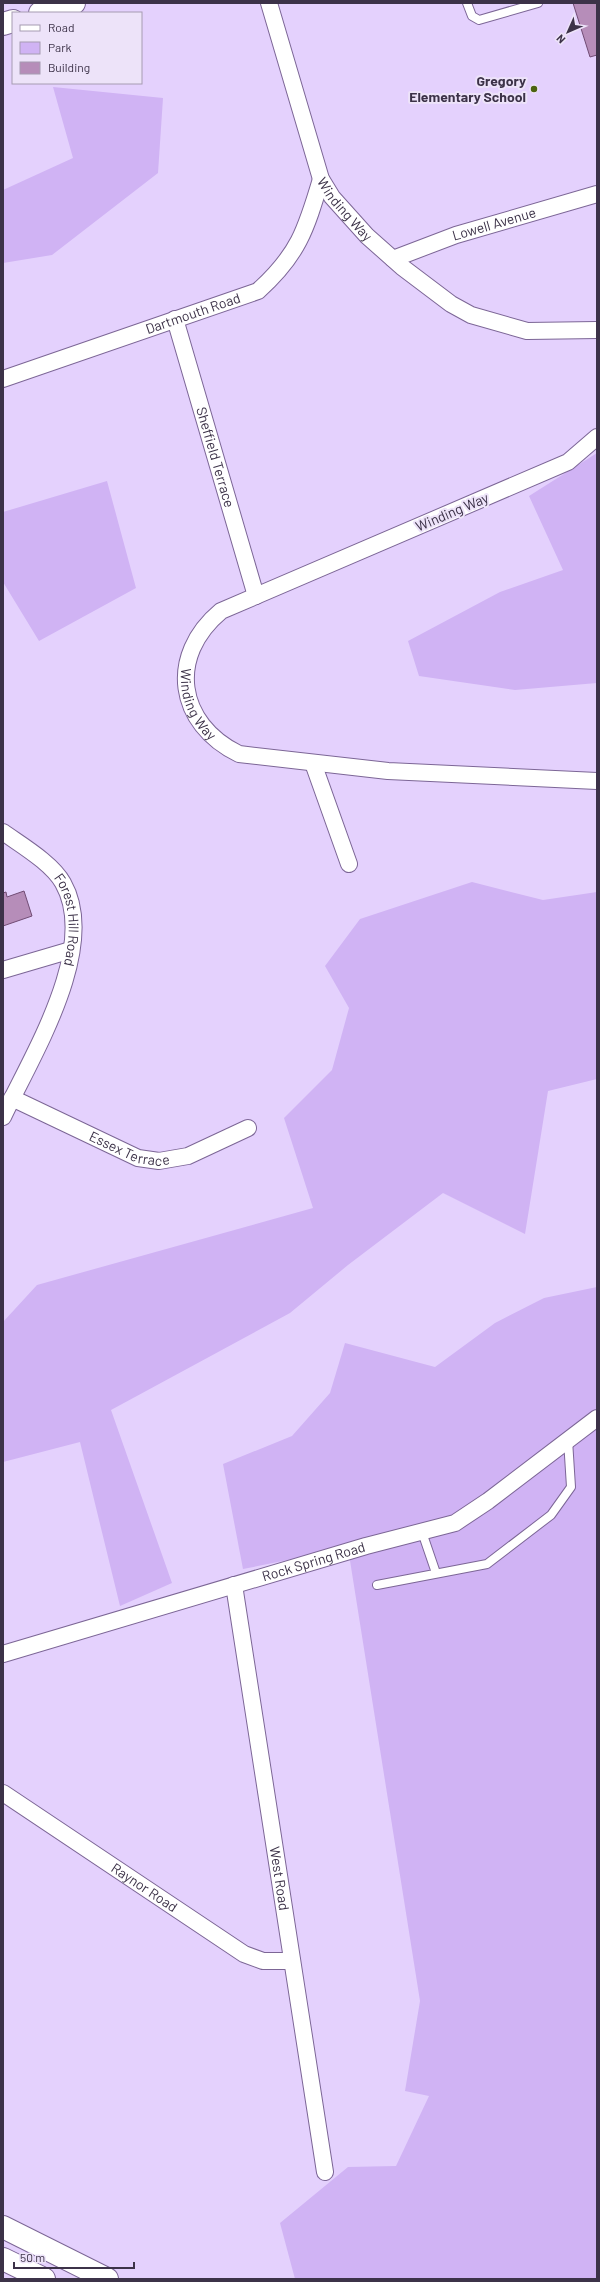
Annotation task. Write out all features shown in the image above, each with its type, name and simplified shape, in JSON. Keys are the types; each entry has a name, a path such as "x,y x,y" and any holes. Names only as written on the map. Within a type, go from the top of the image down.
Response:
{"main road":[{"path":"43,12 74,3"},
{"path":"3,2227 107,2279"},
{"path":"22,2237 6,2261 44,2279"}],"street":[{"name":"Winding Way","path":"269,3 321,179 332,197 367,236 393,259 451,304 471,315 527,331 597,330"},
{"name":"Dartmouth Road","path":"3,379 258,291 277,274 292,255 309,222 321,179"},
{"name":"Lowell Avenue","path":"393,259 456,235 597,194"},
{"name":"Sheffield Terrace","path":"175,319 256,596"},
{"name":"Winding Way","path":"597,437 568,462 220,611 208,622 194,643 188,659 185,676 187,692 192,709 200,724 210,736 224,747 239,754 388,771 597,781"},
{"path":"313,763 349,864"},
{"name":"Forest Hill Road","path":"3,832 42,861 63,882 73,918 72,950 61,994 3,1117"},
{"path":"3,970 72,950"},
{"name":"Essex Terrace","path":"12,1098 138,1158 160,1161 188,1156 248,1128"},
{"name":"Rock Spring Road","path":"3,1654 366,1546 422,1532 460,1519 488,1501 597,1418"},
{"name":"West Road","path":"234,1585 325,2172"},
{"name":"Raynor Road","path":"3,1793 244,1954 263,1962 292,1961"}],"lane":[{"path":"467,3 472,16 479,20 538,3"},
{"path":"378,1585 486,1564 551,1515 571,1487 568,1440"},
{"path":"422,1532 436,1573"}],"green space":[{"path":"53,87 163,98 158,173 52,255 3,263 3,190 73,158"},
{"path":"597,453 597,683 515,690 419,676 408,641 500,592 563,570 529,496"},
{"path":"107,481 136,588 39,641 3,582 3,512"},
{"path":"472,882 543,900 597,892 597,1079 548,1091 525,1234 443,1193 348,1265 290,1313 111,1410 172,1583 120,1606 80,1442 3,1462 3,1322 37,1285 313,1208 284,1118 332,1070 349,1008 325,966 360,919"},
{"path":"597,1287 597,2279 295,2279 280,2223 348,2167 396,2166 429,2096 405,2091 420,2001 348,1548 243,1569 223,1464 292,1436 330,1393 345,1343 435,1367 495,1323 544,1298"}],"building":[{"path":"573,3 597,3 597,55 590,57"},
{"path":"24,891 32,916 3,926 3,893 6,892 7,897"}],"place":[{"name":"Gregory Elementary School","path":"534,89"}]}
